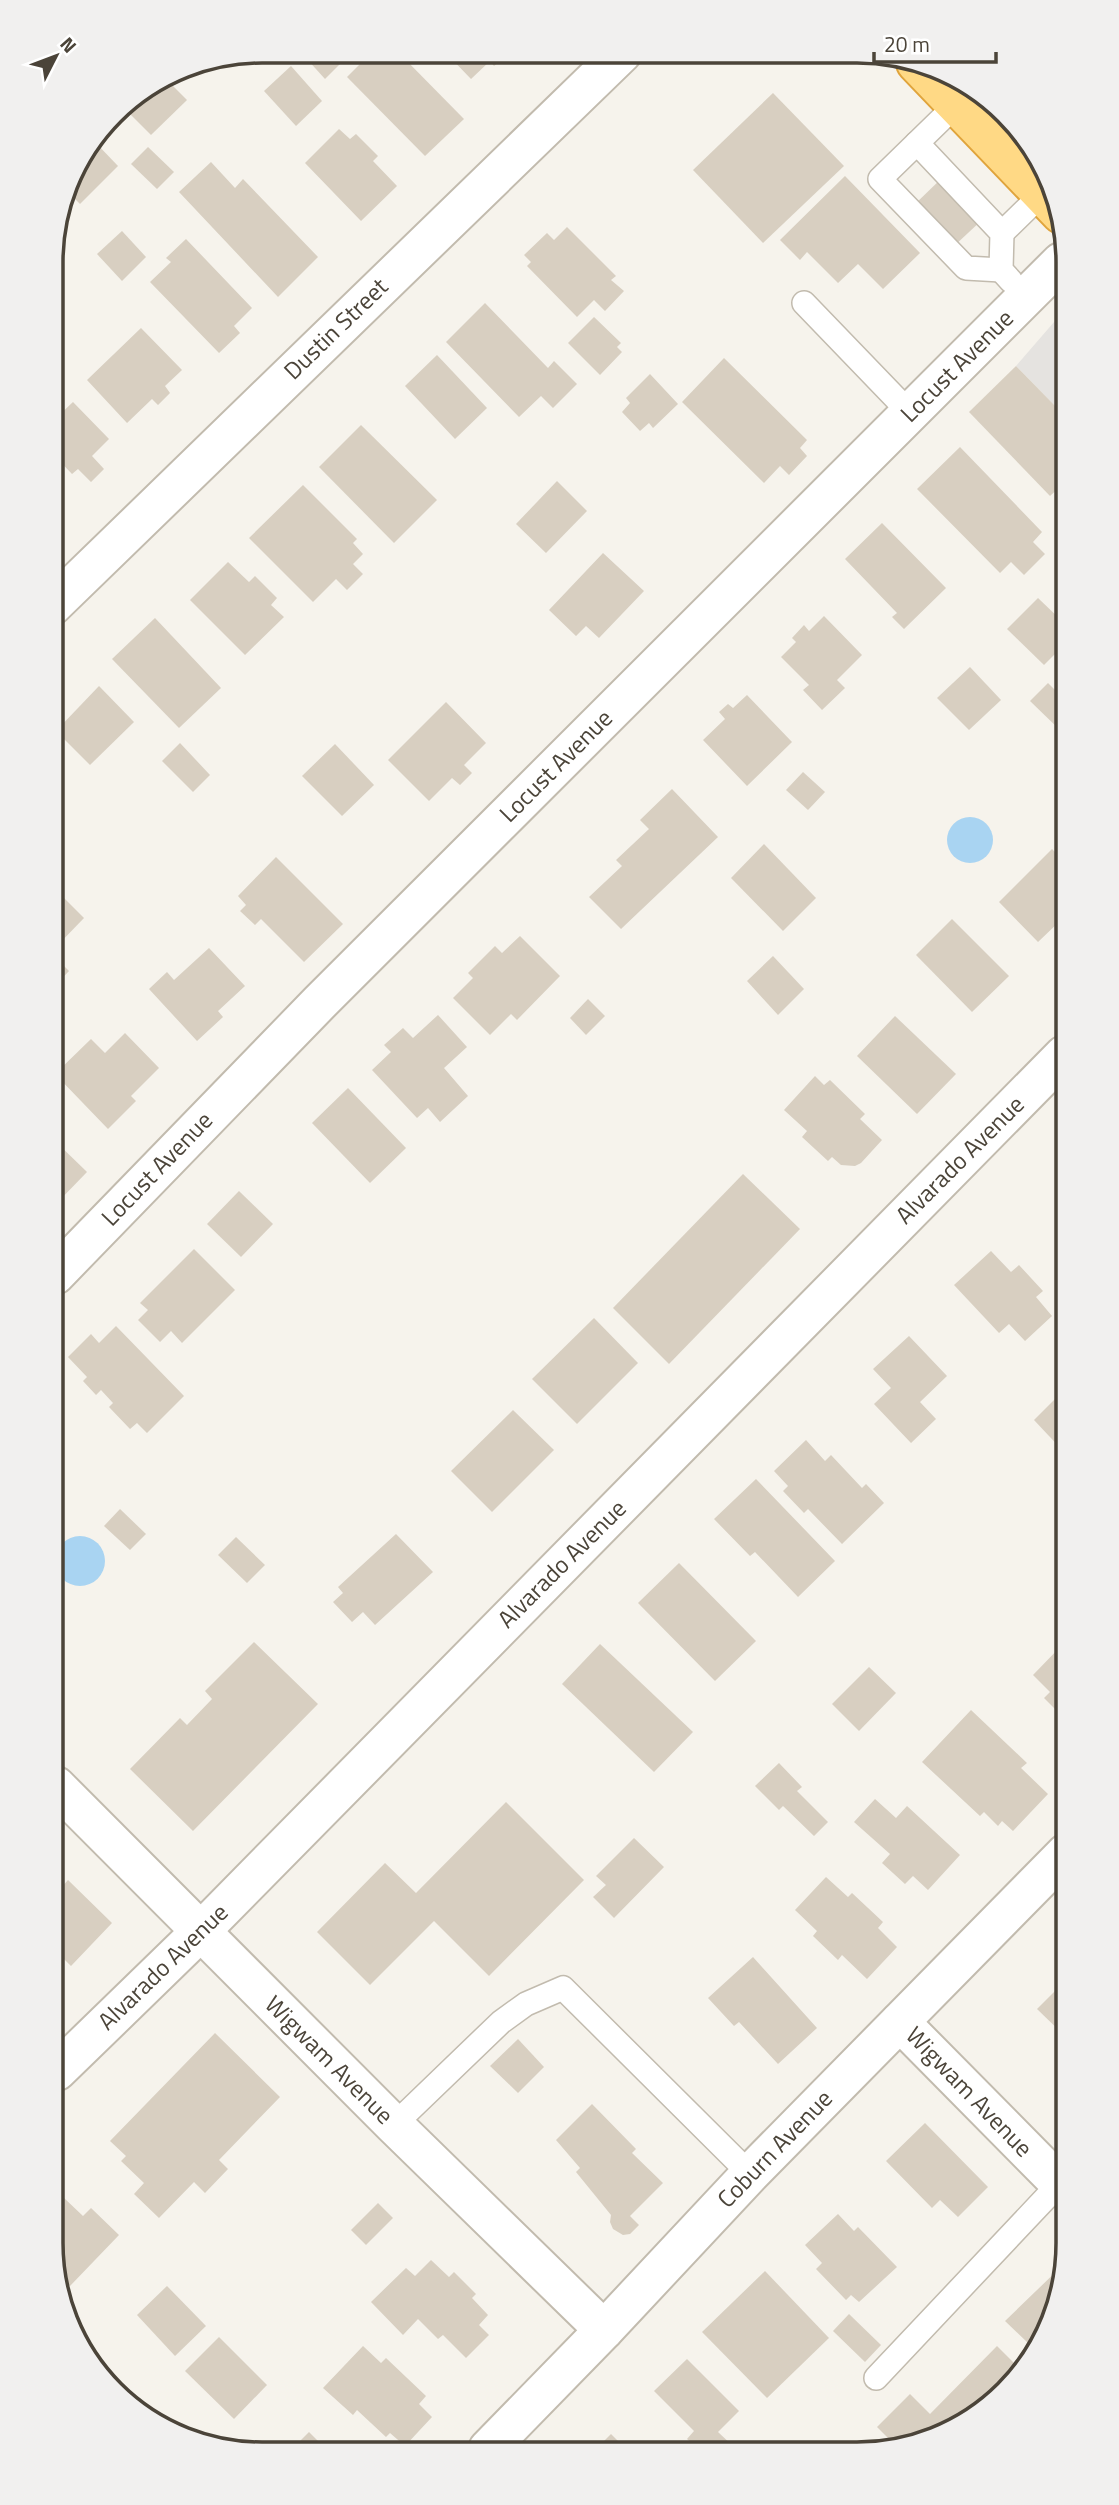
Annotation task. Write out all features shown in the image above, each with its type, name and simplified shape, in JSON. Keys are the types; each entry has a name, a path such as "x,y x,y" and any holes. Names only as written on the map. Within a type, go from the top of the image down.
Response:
{"highway":[{"path":"928,77 1045,198"}],"street":[{"name":"Dustin Street","path":"63,595 612,63"},
{"name":"Locust Avenue","path":"63,1267 320,1002 1056,267"},
{"name":"Alvarado Avenue","path":"63,2065 200,1932 1056,1063"},
{"name":"Wigwam Avenue","path":"63,1793 394,2125 604,2330"},
{"name":"Coburn Avenue","path":"495,2442 750,2174 1056,1863"},
{"name":"Wigwam Avenue","path":"900,2022 1056,2172"}],"lane":[{"path":"956,105 880,179 966,268 1001,270"},
{"path":"917,143 1002,233 1001,270 1026,298"},
{"path":"1002,233 1048,206"},
{"path":"804,303 910,413"},
{"path":"394,2125 501,2022 526,2004 563,1988 750,2174"},
{"path":"876,2378 1056,2184"}],"shaded area":[{"path":"1056,320 1056,407 1016,366"}],"water":[{"path":"970,817 986,824 993,840 986,856 970,863 954,856 947,840 954,824"},
{"path":"80,1536 90,1538 98,1543 105,1561 98,1579 80,1586 63,1580 63,1542"}],"building":[{"path":"311,63 340,64 325,79"},
{"path":"361,63 409,63 464,119 425,156 347,77"},
{"path":"456,63 488,63 471,79"},
{"path":"291,66 322,101 296,126 264,91"},
{"path":"172,85 187,100 151,135 130,114 151,96"},
{"path":"773,93 844,166 763,243 693,170"},
{"path":"339,129 350,139 356,134 378,156 373,161 397,186 361,221 305,163"},
{"path":"99,147 118,166 80,204 74,198 78,186"},
{"path":"148,147 174,172 157,189 131,164"},
{"path":"211,162 235,188 243,179 318,257 278,297 179,192"},
{"path":"845,176 920,253 883,289 858,264 838,283 807,252 800,260 780,240"},
{"path":"943,177 983,219 953,247 913,206"},
{"path":"567,227 616,276 611,280 624,291 605,311 594,300 577,317 527,266 531,262 524,255 547,233 554,240"},
{"path":"122,231 146,257 122,281 97,254"},
{"path":"186,239 252,308 234,326 240,333 219,353 150,282 171,262 166,258"},
{"path":"485,303 548,368 554,361 577,384 553,408 541,396 519,417 446,342"},
{"path":"594,317 621,343 617,347 622,352 600,375 568,343"},
{"path":"141,328 182,370 165,386 170,393 158,405 152,399 127,423 87,380"},
{"path":"437,355 487,408 455,439 405,386"},
{"path":"724,358 807,440 800,448 807,456 789,475 780,466 764,483 682,402"},
{"path":"1016,366 1056,407 1056,490 1050,496 969,412"},
{"path":"650,374 678,404 653,428 649,423 640,431 622,412 630,403 626,398"},
{"path":"73,402 109,439 92,456 104,469 91,482 78,469 72,474 63,465 63,412"},
{"path":"361,425 437,500 394,543 319,467"},
{"path":"960,447 1042,532 1033,542 1045,554 1024,575 1011,562 1000,573 917,489"},
{"path":"557,481 587,511 546,553 516,524"},
{"path":"303,485 357,539 353,543 363,554 353,564 363,574 347,590 336,579 313,602 249,538"},
{"path":"882,523 946,588 904,629 892,617 897,613 845,559"},
{"path":"603,553 644,591 599,638 586,626 576,636 549,610"},
{"path":"228,562 249,582 255,576 277,598 271,605 284,617 245,655 190,600"},
{"path":"1038,598 1056,615 1056,653 1044,665 1007,629"},
{"path":"824,616 862,655 837,680 845,688 822,710 803,690 809,685 781,657 796,642 792,638 804,625 809,631"},
{"path":"155,618 221,688 179,728 112,659"},
{"path":"970,667 1001,700 969,730 937,698"},
{"path":"1048,683 1056,691 1056,726 1030,701"},
{"path":"99,686 134,722 90,765 63,738 63,724"},
{"path":"747,695 792,742 747,786 703,740 725,719 719,712 728,704 733,708"},
{"path":"446,702 486,743 464,765 472,773 460,785 452,778 429,801 388,760"},
{"path":"180,743 210,775 193,792 162,761"},
{"path":"335,744 374,785 342,816 302,776"},
{"path":"803,772 825,792 808,810 786,790"},
{"path":"672,789 718,837 621,929 589,897 622,866 616,860 649,829 640,820"},
{"path":"764,844 816,898 783,931 731,878"},
{"path":"1052,849 1056,853 1056,925 1038,942 999,902"},
{"path":"276,857 343,924 304,962 261,919 255,925 240,911 246,905 238,896"},
{"path":"63,897 84,918 63,940"},
{"path":"952,919 1009,976 972,1012 916,955"},
{"path":"520,936 560,976 517,1020 511,1014 490,1035 453,998 473,978 468,973 495,946 502,953"},
{"path":"209,948 245,986 218,1011 223,1017 197,1041 149,989 167,972 174,980"},
{"path":"773,956 804,989 778,1015 747,981"},
{"path":"63,965 69,971 63,977"},
{"path":"588,999 605,1016 586,1035 570,1018"},
{"path":"438,1015 467,1047 444,1068 468,1096 440,1122 428,1108 417,1118 372,1070 391,1052 384,1045 403,1028 413,1038"},
{"path":"895,1016 956,1074 917,1114 857,1056"},
{"path":"125,1033 159,1068 131,1096 136,1101 108,1129 63,1082 63,1066 91,1039 105,1053"},
{"path":"815,1076 824,1085 830,1080 865,1114 860,1119 882,1140 855,1166 841,1165 832,1157 828,1161 802,1137 807,1131 784,1110"},
{"path":"348,1088 406,1148 370,1183 312,1123"},
{"path":"63,1149 87,1172 63,1197"},
{"path":"743,1174 800,1229 669,1364 613,1308"},
{"path":"239,1191 273,1224 241,1257 207,1224"},
{"path":"194,1249 235,1290 182,1343 171,1331 160,1342 138,1320 148,1310 140,1303"},
{"path":"991,1251 1011,1272 1019,1265 1043,1291 1036,1297 1052,1316 1025,1341 1009,1324 999,1333 954,1285"},
{"path":"594,1318 638,1363 577,1424 532,1379"},
{"path":"116,1326 184,1396 147,1433 137,1423 130,1429 109,1407 113,1403 101,1390 96,1395 83,1381 87,1377 68,1357 91,1334 99,1343"},
{"path":"909,1336 947,1376 920,1402 936,1419 911,1443 874,1404 891,1388 873,1369"},
{"path":"1056,1398 1056,1443 1034,1420"},
{"path":"513,1410 554,1450 492,1512 451,1471"},
{"path":"806,1440 825,1461 831,1455 862,1488 866,1484 884,1503 842,1544 808,1509 804,1513 783,1491 788,1486 774,1471"},
{"path":"756,1479 835,1561 798,1597 755,1552 750,1556 714,1519"},
{"path":"120,1509 146,1534 130,1550 104,1526"},
{"path":"396,1534 433,1572 375,1625 363,1612 352,1622 333,1602 343,1593 338,1587"},
{"path":"236,1537 265,1565 247,1583 218,1555"},
{"path":"679,1563 756,1641 715,1681 638,1603"},
{"path":"254,1642 318,1704 193,1831 130,1769 180,1718 187,1725 212,1699 205,1691"},
{"path":"600,1644 693,1732 654,1772 562,1684"},
{"path":"1056,1651 1056,1710 1044,1698 1050,1692 1033,1675"},
{"path":"869,1667 896,1693 859,1731 832,1704"},
{"path":"971,1710 1027,1763 1021,1768 1048,1794 1013,1831 1002,1821 998,1826 984,1812 980,1816 922,1762"},
{"path":"779,1763 802,1787 797,1791 828,1822 814,1836 783,1806 779,1810 755,1786"},
{"path":"875,1799 896,1818 907,1806 960,1855 928,1890 913,1876 905,1884 882,1863 890,1854 854,1822"},
{"path":"506,1802 584,1880 489,1976 434,1921 370,1985 317,1932 385,1863 416,1893"},
{"path":"634,1838 664,1867 614,1918 593,1897 606,1885 596,1876"},
{"path":"826,1877 848,1897 852,1893 883,1922 878,1928 897,1947 867,1979 842,1955 838,1960 813,1936 817,1931 795,1910"},
{"path":"68,1880 112,1923 71,1966 63,1958 63,1886"},
{"path":"753,1957 817,2028 778,2064 739,2022 734,2026 708,1998"},
{"path":"1056,1990 1056,2027 1037,2009"},
{"path":"215,2033 280,2097 219,2160 228,2169 205,2193 194,2182 159,2218 134,2194 144,2183 121,2161 126,2156 110,2141"},
{"path":"518,2039 544,2067 518,2093 490,2066"},
{"path":"592,2104 636,2149 632,2153 663,2183 630,2216 639,2225 630,2234 623,2235 613,2229 611,2215 576,2172 580,2168 556,2140"},
{"path":"925,2123 988,2187 958,2217 940,2200 932,2208 886,2161"},
{"path":"63,2199 83,2216 91,2208 119,2235 70,2286 65,2269"},
{"path":"378,2203 393,2218 366,2245 351,2230"},
{"path":"838,2214 854,2231 858,2227 897,2267 859,2302 851,2295 846,2300 816,2269 822,2263 805,2245"},
{"path":"431,2260 449,2277 454,2272 476,2294 472,2298 488,2315 479,2325 489,2335 466,2358 443,2335 438,2339 418,2319 403,2335 371,2302 406,2268 415,2276"},
{"path":"765,2271 829,2338 767,2398 702,2332"},
{"path":"1053,2275 1041,2319 1028,2343 1005,2321"},
{"path":"167,2286 206,2326 175,2356 137,2315"},
{"path":"849,2314 881,2345 865,2362 833,2331"},
{"path":"219,2337 267,2385 234,2419 185,2371"},
{"path":"363,2346 381,2363 386,2358 426,2396 419,2404 432,2417 409,2442 400,2442 390,2433 386,2437 357,2410 353,2415 323,2388"},
{"path":"997,2346 1015,2364 988,2393 945,2422 889,2439 877,2427 910,2394 930,2414"},
{"path":"687,2359 739,2411 718,2432 729,2442 690,2442 687,2439 694,2431 654,2391"},
{"path":"309,2432 319,2442 299,2442"},
{"path":"611,2434 619,2442 603,2442"}]}
